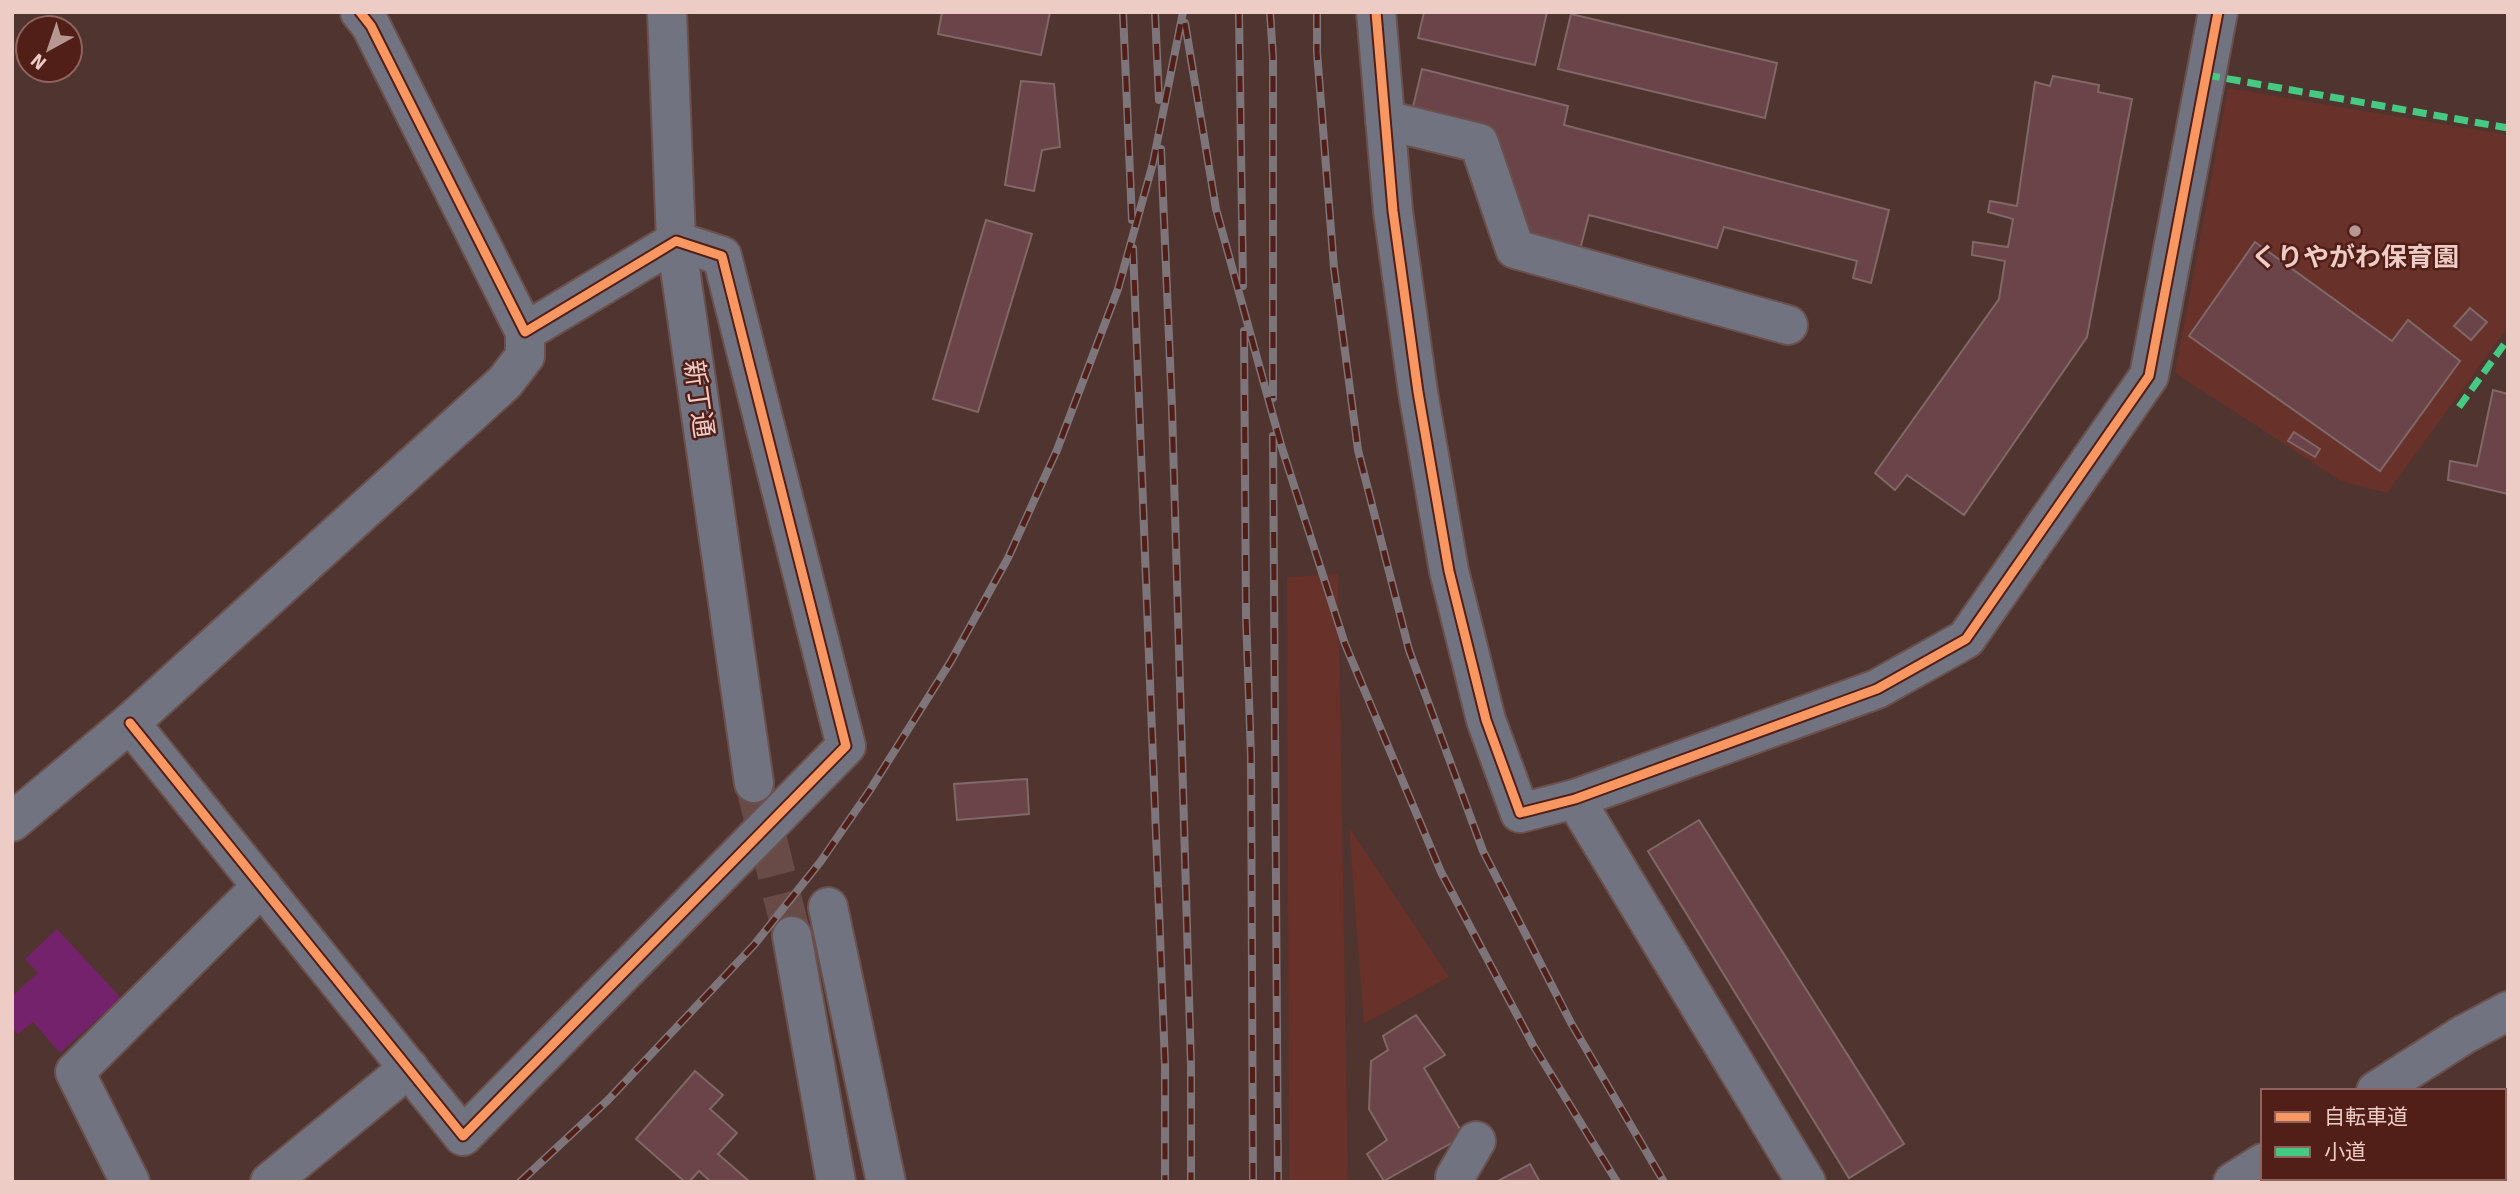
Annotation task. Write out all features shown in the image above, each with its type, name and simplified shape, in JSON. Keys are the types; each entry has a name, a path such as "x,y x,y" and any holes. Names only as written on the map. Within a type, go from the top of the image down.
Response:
{"street":[{"path":"12,822 130,723 505,382 525,356 525,332 378,38 360,12"},
{"name":"新丁通","path":"667,12 676,241 754,783"},
{"path":"1376,12 1393,211 1420,405 1449,570 1486,720 1520,813 1575,799 1877,690 1966,639 2149,376 2218,12"},
{"path":"1385,120 1479,143 1515,249 1788,325"},
{"path":"130,723 463,1136 846,746 722,256 676,241 525,332"},
{"path":"1575,799 1806,1182"},
{"path":"130,1182 75,1072 262,886"},
{"path":"828,906 886,1182"},
{"path":"792,936 835,1182"},
{"path":"2379,1089 2463,1035 2508,1011"},
{"path":"270,1182 409,1068"},
{"path":"1455,1182 1455,1177 1476,1141"},
{"path":"2233,1182 2261,1164"}],"shaded area":[{"name":"くりやがわ保育園","path":"2228,88 2508,135 2508,327 2387,493 2341,481 2175,373"},
{"path":"1338,574 1348,1182 1289,1182 1287,577"},
{"path":"1349,827 1449,977 1364,1024"},
{"path":"57,929 121,998 60,1053 33,1022 18,1034 12,1028 12,996 38,973 25,959"}],"building":[{"path":"942,12 1050,12 1041,55 938,34"},
{"path":"1424,12 1547,12 1535,65 1418,38"},
{"path":"1571,14 1777,63 1765,118 1558,69"},
{"path":"1422,69 1568,106 1564,125 1889,210 1871,283 1853,278 1857,261 1724,227 1717,248 1589,215 1578,257 1521,243 1488,136 1411,115"},
{"path":"2053,76 2099,85 2098,92 2132,99 2087,337 1964,515 1907,475 1895,490 1875,473 1999,299 2005,261 1972,255 1973,242 2008,247 2013,219 1988,212 1990,201 2017,206 2035,82 2050,86"},
{"path":"1021,81 1054,84 1060,147 1042,150 1034,191 1005,185"},
{"path":"986,220 1032,234 978,412 933,399"},
{"path":"2255,242 2392,341 2408,320 2460,361 2380,471 2189,336"},
{"path":"2470,308 2487,322 2471,340 2454,326"},
{"path":"2493,390 2508,394 2508,494 2448,480 2450,461 2477,466"},
{"path":"2294,432 2320,449 2315,457 2288,441"},
{"path":"1027,779 1029,814 957,820 954,784"},
{"path":"1699,820 1904,1144 1849,1178 1648,851"},
{"path":"1416,1015 1445,1055 1424,1068 1464,1136 1384,1181 1367,1154 1387,1140 1369,1109 1371,1061 1388,1050 1383,1036"},
{"path":"695,1071 723,1095 710,1109 737,1133 718,1154 750,1182 711,1182 699,1171 689,1182 685,1182 636,1139"},
{"path":"1530,1164 1540,1182 1496,1182"}],"tunnel":[{"path":"754,783 792,936"}],"railway":[{"path":"1123,12 1132,220"},
{"path":"1155,12 1159,100"},
{"path":"520,1182 608,1100 754,945 821,861 870,790 951,661 1008,558 1057,450 1118,289 1153,163 1183,12"},
{"path":"1239,12 1243,286"},
{"path":"1270,12 1273,57 1273,398"},
{"path":"1317,12 1317,52 1334,268 1358,450 1409,650 1483,851 1571,1023 1664,1182"},
{"path":"1185,23 1216,209 1281,445 1345,644 1441,872 1533,1045 1617,1182"},
{"path":"1161,149 1172,408 1191,1066 1191,1182"},
{"path":"1133,248 1165,1064 1165,1182"},
{"path":"1244,331 1246,615 1251,756 1253,1182"},
{"path":"1273,436 1278,1182"}],"marked path":[{"path":"2206,75 2508,128"},
{"path":"2459,407 2508,339"}],"cycle path":[{"path":"130,723 463,1136 846,746 722,256 676,241 525,332 371,26 360,12"},
{"path":"1376,12 1393,211 1418,392 1449,571 1486,720 1520,813 1575,799 1877,689 1966,639 2149,376 2218,12"}],"place":[{"name":"くりやがわ保育園","path":"2355,231"}]}
